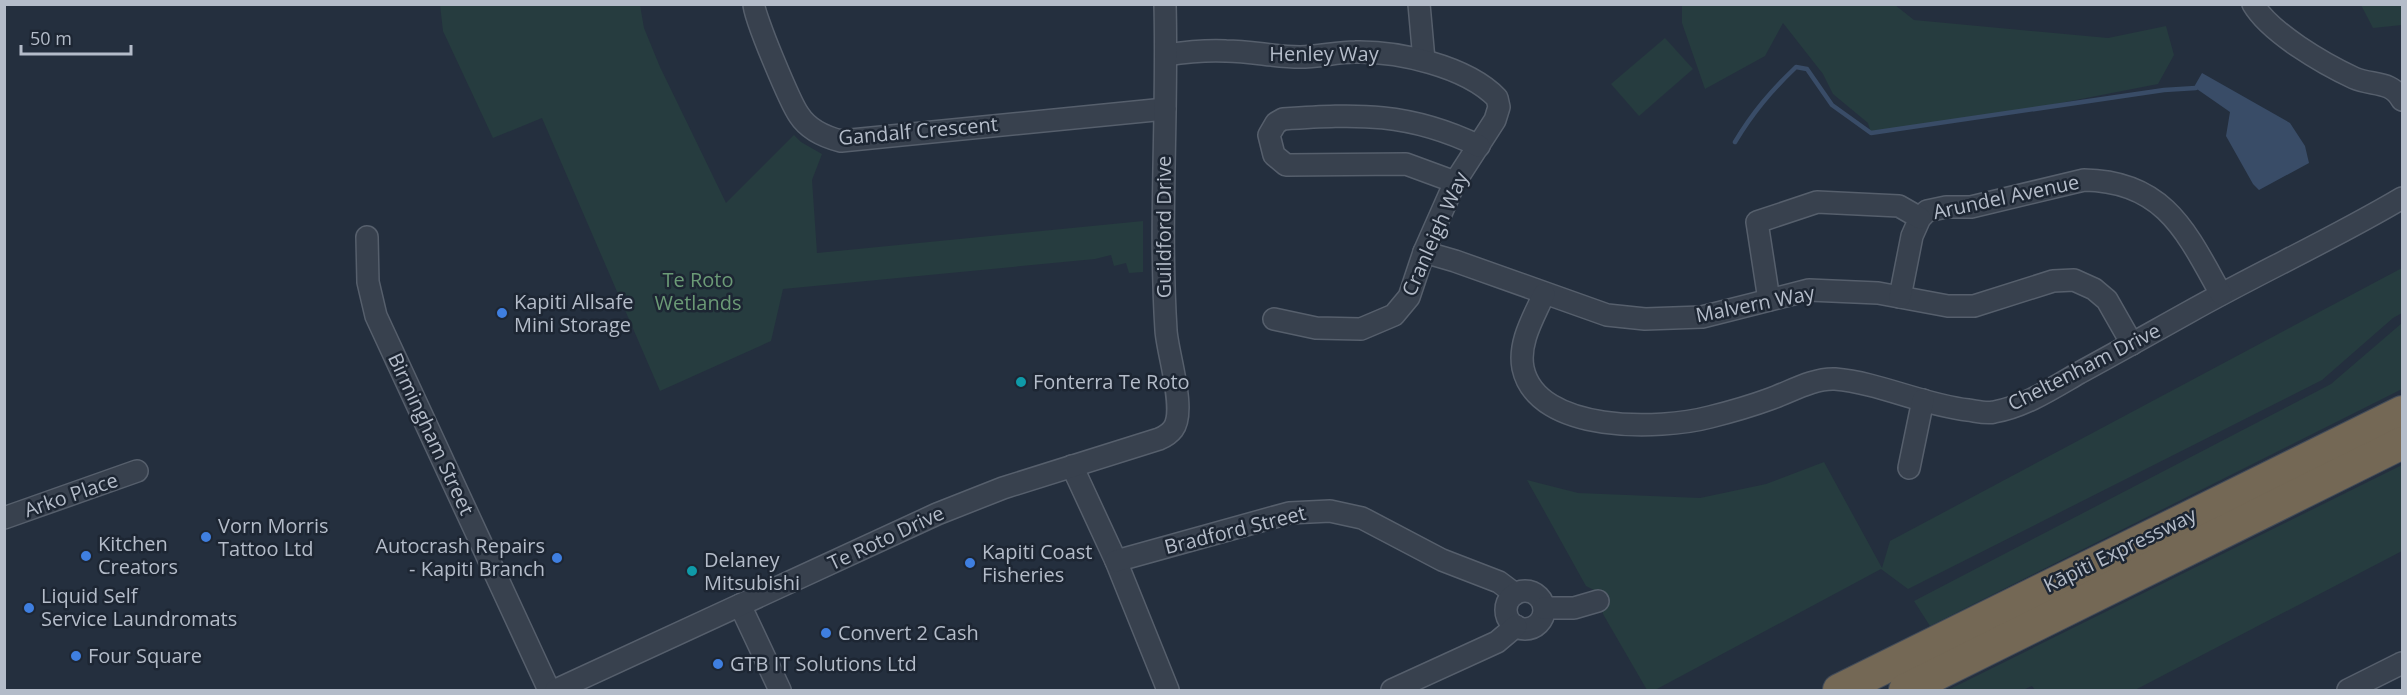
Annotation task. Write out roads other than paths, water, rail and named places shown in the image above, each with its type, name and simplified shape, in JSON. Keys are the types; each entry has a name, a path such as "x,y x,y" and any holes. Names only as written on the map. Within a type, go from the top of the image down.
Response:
{"highway":[{"name":"Kāpiti Expressway","path":"1839,690 2403,412"},
{"name":"Kāpiti Expressway","path":"1905,690 2403,443"}],"street":[{"name":"Gandalf Crescent","path":"754,4 758,23 798,115 804,122 828,138 841,141 1165,109"},
{"name":"Guildford Drive","path":"1159,439 1174,428 1178,412 1167,342 1162,270 1165,4"},
{"path":"1419,4 1424,60"},
{"path":"2253,4 2275,30 2305,50 2355,78 2389,86 2403,100"},
{"name":"Henley Way","path":"1166,55 1197,51 1227,51 1302,57 1356,52 1424,60 1443,66 1492,92 1497,98 1499,108"},
{"name":"Cranleigh Way","path":"1274,319 1316,328 1361,329 1394,315 1409,297 1424,252 1455,182 1495,120 1499,108"},
{"path":"1455,182 1406,164 1286,165 1274,155 1269,135 1276,123 1283,119 1365,115 1415,123 1479,146"},
{"name":"Arundel Avenue","path":"1900,297 1912,236 1920,218 1927,211 1946,207 1971,207 2066,184 2098,180 2132,189 2152,198 2169,211 2192,242 2221,294"},
{"name":"Cheltenham Drive","path":"1544,294 1524,339 1523,369 1530,385 1541,398 1554,409 1572,416 1626,424 1668,423 1708,418 1768,400 1813,382 1833,379 1953,408 1992,413 2041,394 2221,294 2403,198"},
{"name":"Arundel Avenue","path":"1769,300 1757,222 1817,202 1899,206 1920,218"},
{"name":"Birmingham Street","path":"367,237 368,282 376,316 549,690"},
{"name":"Malvern Way","path":"1424,252 1607,315 1645,319 1702,317 1809,290 1855,291 1948,306 1974,306 2053,281 2074,280 2094,289 2107,300 2132,344"},
{"path":"1908,468 1923,400"},
{"name":"Te Roto Drive","path":"556,690 937,514 1003,488 1159,439"},
{"path":"1071,466 1116,561 1168,690"},
{"name":"Arko Place","path":"4,518 137,471"},
{"name":"Bradford Street","path":"1116,561 1289,513 1330,511 1362,518 1442,560 1499,582 1515,594 1527,591 1533,593 1542,602 1544,608"},
{"path":"1515,594 1507,606 1509,619 1516,626 1528,628 1534,626 1543,615 1544,608 1574,608 1598,601"},
{"path":"740,605 780,690"},
{"path":"1392,690 1497,642 1516,626"},
{"path":"2348,690 2403,663"}],"water":[{"path":"2202,73 2290,123 2305,146 2309,163 2259,190 2253,184 2226,136 2230,112 2194,87"}],"waterway":[{"path":"1735,142 1763,102 1796,67 1807,69 1832,105 1871,133 2164,90 2196,88"}],"place":[{"name":"Kapiti Allsafe Mini Storage","path":"502,313"},
{"name":"Fonterra Te Roto","path":"1021,382"},
{"name":"Vorn Morris Tattoo Ltd","path":"206,537"},
{"name":"Kitchen Creators","path":"86,556"},
{"name":"Autocrash Repairs - Kapiti Branch","path":"557,558"},
{"name":"Kapiti Coast Fisheries","path":"970,563"},
{"name":"Delaney Mitsubishi","path":"692,571"},
{"name":"Liquid Self Service Laundromats","path":"29,608"},
{"name":"Convert 2 Cash","path":"826,633"},
{"name":"Four Square","path":"76,656"},
{"name":"GTB IT Solutions Ltd","path":"718,664"}],"park label":[{"name":"Te Roto Wetlands","path":"698,292"}]}
